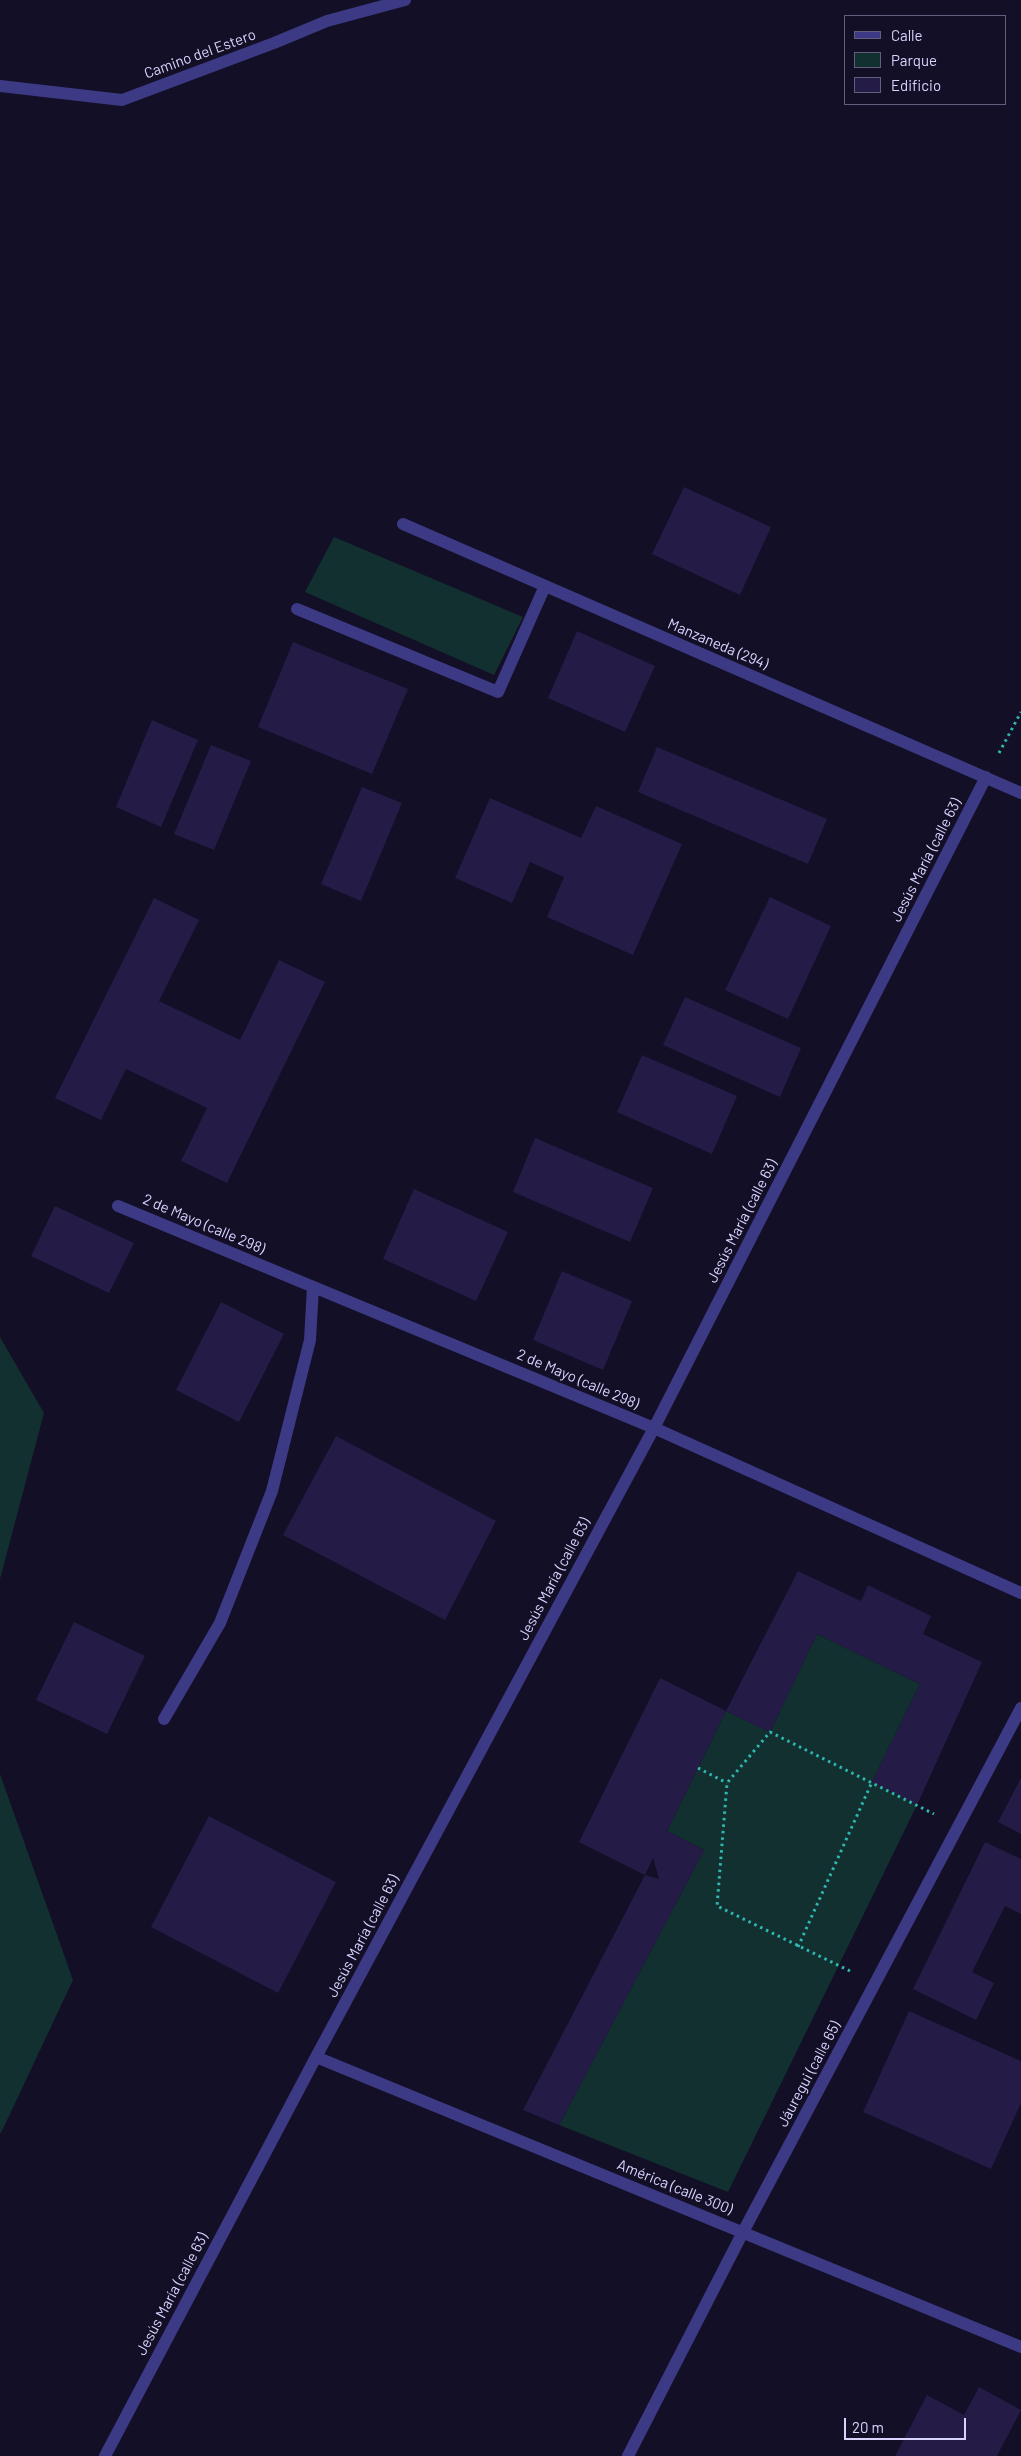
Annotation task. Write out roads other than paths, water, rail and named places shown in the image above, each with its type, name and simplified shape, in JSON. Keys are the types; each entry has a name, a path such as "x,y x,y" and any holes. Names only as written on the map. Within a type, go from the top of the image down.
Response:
{"street":[{"name":"Camino del Estero","path":"0,86 122,100 274,43 327,20 405,0"},
{"name":"Manzaneda (294)","path":"403,524 1021,793"},
{"path":"297,609 498,692 544,586"},
{"name":"Jesús María (calle 63)","path":"105,2456 316,2057 654,1428 986,777"},
{"name":"2 de Mayo (calle 298)","path":"118,1206 654,1428 1021,1593"},
{"path":"164,1719 220,1623 272,1491 310,1340 313,1287"},
{"name":"Jáuregui (calle 65)","path":"628,2456 743,2232 1021,1708"},
{"name":"América (calle 300)","path":"316,2057 1021,2347"}]}
